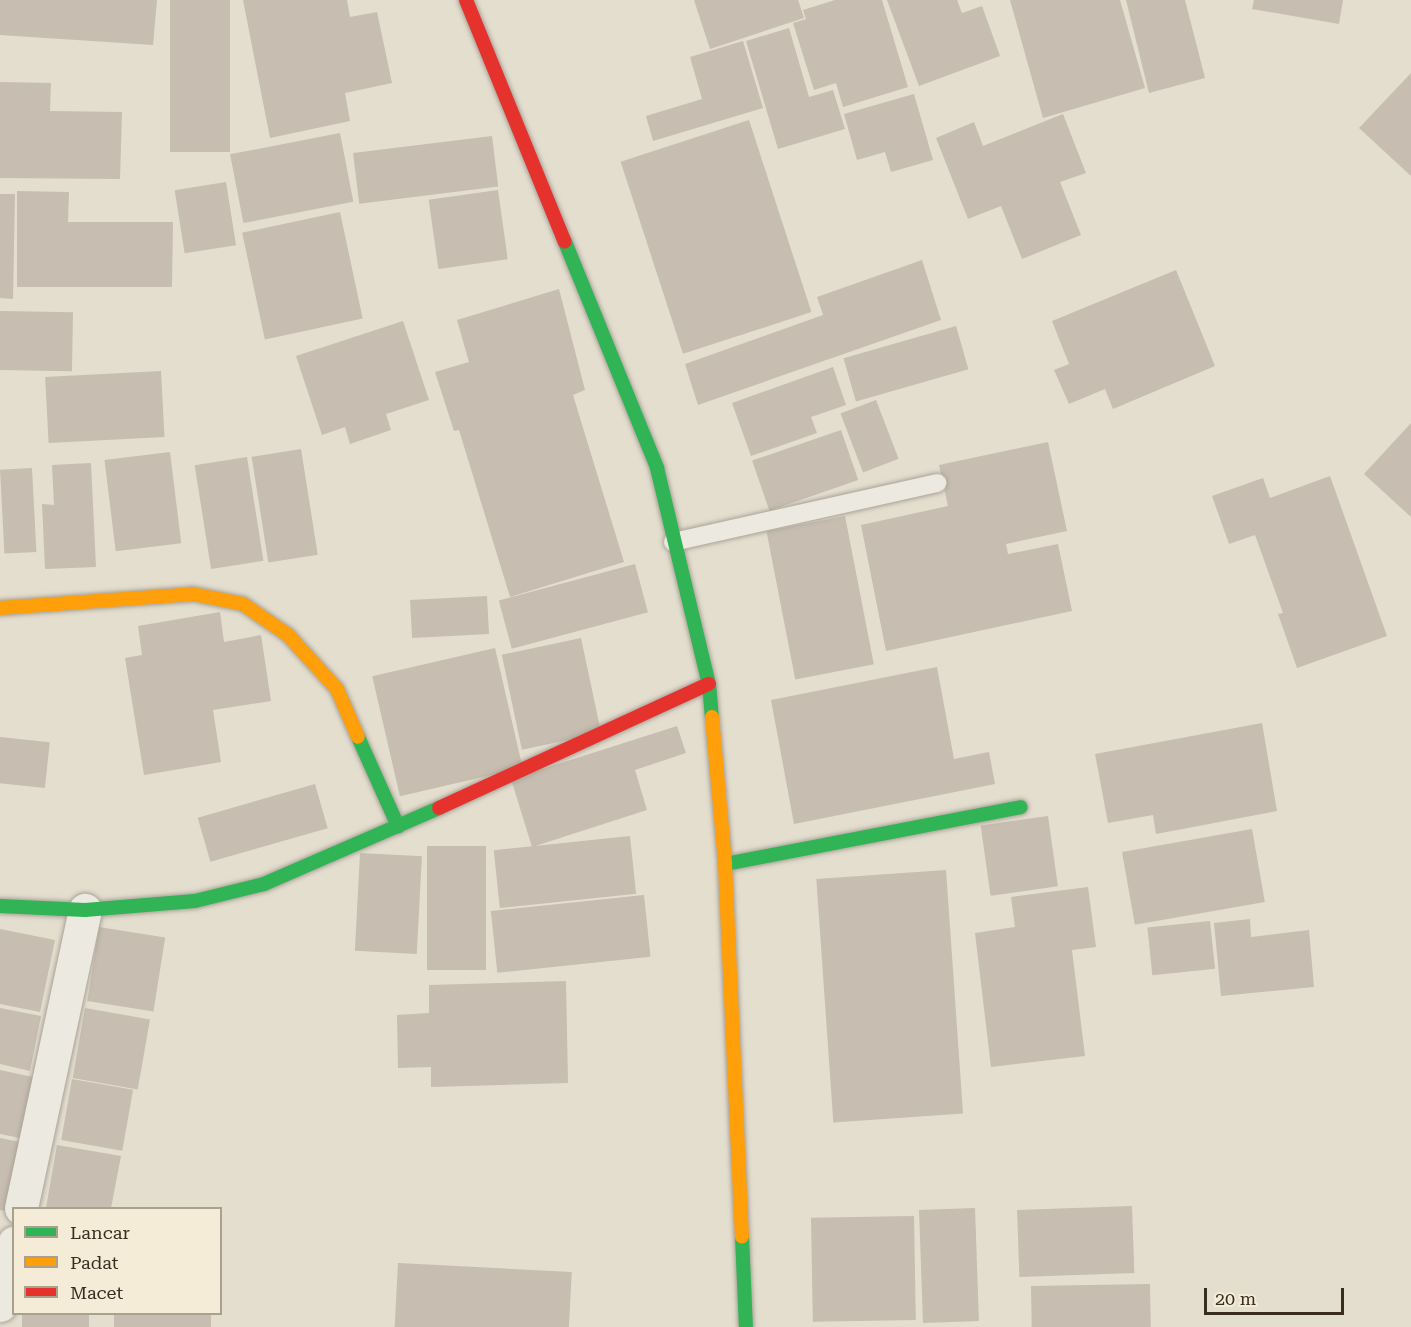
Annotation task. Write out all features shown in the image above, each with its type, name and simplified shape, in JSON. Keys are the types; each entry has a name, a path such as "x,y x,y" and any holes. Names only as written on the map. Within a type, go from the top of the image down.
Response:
{"street":[{"path":"466,0 657,468 673,542 710,684 725,864 746,1327"},
{"path":"0,608 193,594 243,604 288,635 337,689 398,826"},
{"path":"0,906 85,910 195,901 264,884 398,826 710,684"},
{"path":"725,864 1021,807"},
{"path":"21,1207 85,910"},
{"path":"1,1292 12,1251"}],"lane":[{"path":"673,542 938,483"}],"building":[{"path":"0,0 157,0 153,45 0,35"},
{"path":"170,0 230,0 230,152 170,152"},
{"path":"243,0 347,0 350,17 377,12 392,83 345,93 350,121 270,138"},
{"path":"694,0 798,0 804,18 710,49"},
{"path":"835,0 882,0 908,87 843,107 836,83 814,90 793,23 806,19 803,10"},
{"path":"887,0 957,0 962,13 982,6 1000,56 919,86"},
{"path":"1010,0 1120,0 1145,88 1043,118"},
{"path":"1126,0 1185,0 1205,78 1149,93"},
{"path":"1254,0 1343,0 1339,24 1252,9"},
{"path":"789,28 809,97 833,90 845,129 778,149 746,41"},
{"path":"743,41 763,108 653,141 646,116 702,99 690,57"},
{"path":"1411,73 1411,176 1359,128"},
{"path":"0,82 51,83 50,111 122,112 120,179 0,178"},
{"path":"914,94 933,160 891,172 885,152 857,160 844,114"},
{"path":"1063,114 1086,173 1060,182 1081,235 1022,259 1001,206 968,219 936,138 974,122 983,146"},
{"path":"749,120 811,312 683,354 621,162"},
{"path":"340,133 353,202 243,223 230,154"},
{"path":"492,136 498,187 359,204 353,153"},
{"path":"226,182 236,245 185,253 175,190"},
{"path":"498,190 508,259 438,269 429,200"},
{"path":"17,191 69,192 68,222 173,222 172,287 17,287"},
{"path":"0,194 15,194 13,299 0,298"},
{"path":"340,212 363,319 265,339 242,233"},
{"path":"922,260 941,320 698,405 685,364 823,315 817,297"},
{"path":"1176,270 1215,366 1113,409 1105,389 1069,404 1054,370 1069,364 1052,321"},
{"path":"559,289 585,390 573,395 624,562 510,597 459,430 454,431 435,372 469,362 457,320"},
{"path":"0,311 73,312 72,371 0,370"},
{"path":"403,321 429,400 386,414 391,430 350,444 345,427 322,435 296,356"},
{"path":"956,326 968,369 856,402 844,358"},
{"path":"833,367 846,405 811,417 817,433 751,456 732,403"},
{"path":"161,371 164,437 49,443 45,377"},
{"path":"876,400 899,459 863,472 841,414"},
{"path":"1411,423 1411,517 1364,474"},
{"path":"841,430 858,480 769,511 752,461"},
{"path":"1048,442 1067,531 1006,544 1008,554 1058,544 1072,611 886,651 861,525 948,506 939,465"},
{"path":"301,449 318,555 268,563 252,457"},
{"path":"170,452 181,543 116,551 104,460"},
{"path":"247,457 263,561 211,569 195,465"},
{"path":"91,463 96,567 45,569 42,504 54,505 52,465"},
{"path":"32,468 36,552 4,554 0,470"},
{"path":"1330,476 1387,636 1297,668 1278,614 1283,613 1255,535 1229,544 1212,496 1263,478 1270,498"},
{"path":"845,516 874,664 795,679 766,531"},
{"path":"635,564 648,612 512,649 499,600"},
{"path":"487,596 489,634 412,638 410,600"},
{"path":"220,612 224,642 261,635 271,701 213,710 221,762 144,775 125,658 142,655 138,626"},
{"path":"581,638 601,733 522,750 502,655"},
{"path":"495,648 523,768 400,796 372,676"},
{"path":"937,667 954,759 989,752 995,784 794,824 771,700"},
{"path":"1262,723 1277,811 1156,834 1153,815 1108,823 1095,754"},
{"path":"677,726 686,753 635,770 647,810 532,847 511,779"},
{"path":"0,737 50,742 45,788 0,783"},
{"path":"315,784 328,828 210,862 198,818"},
{"path":"1048,816 1058,886 991,896 981,825"},
{"path":"1252,829 1265,902 1135,925 1122,852"},
{"path":"630,836 636,894 500,908 494,850"},
{"path":"427,846 486,846 486,970 427,970"},
{"path":"360,853 422,856 417,954 355,951"},
{"path":"946,870 963,1113 833,1122 816,879"},
{"path":"1088,887 1096,947 1072,950 1085,1056 991,1067 975,933 1015,927 1011,897"},
{"path":"644,895 650,957 497,973 491,911"},
{"path":"1250,919 1251,937 1309,930 1314,987 1221,996 1214,923"},
{"path":"1210,921 1215,969 1152,975 1147,928"},
{"path":"99,927 165,937 153,1012 87,1001"},
{"path":"0,929 55,940 40,1012 0,1004"},
{"path":"566,981 568,1083 431,1087 431,1067 398,1068 397,1015 429,1013 429,985"},
{"path":"0,1008 41,1016 30,1071 0,1064"},
{"path":"85,1008 150,1019 138,1089 73,1078"},
{"path":"0,1070 33,1077 20,1138 0,1134"},
{"path":"72,1079 133,1090 122,1151 61,1140"},
{"path":"0,1138 25,1143 10,1212 0,1210"},
{"path":"57,1145 121,1156 111,1207 46,1207"},
{"path":"1132,1206 1134,1273 1019,1277 1017,1210"},
{"path":"975,1208 979,1321 923,1323 919,1210"},
{"path":"914,1216 916,1320 813,1322 811,1218"},
{"path":"398,1263 572,1272 569,1327 395,1327"},
{"path":"1150,1284 1151,1327 1032,1327 1031,1286"},
{"path":"22,1315 89,1315 89,1327 22,1327"},
{"path":"114,1315 211,1315 211,1327 114,1327"}],"traffic: fast":[{"path":"565,242 657,468 709,684 712,717"},
{"path":"358,737 398,826"},
{"path":"725,864 1021,807"},
{"path":"0,906 85,910 195,901 264,884 439,808"},
{"path":"742,1237 746,1327"}],"traffic: slow":[{"path":"0,608 193,594 243,604 288,635 337,689 358,737"},
{"path":"712,717 725,864 742,1237"}],"traffic: jam":[{"path":"466,0 565,242"},
{"path":"439,808 709,684"}]}
